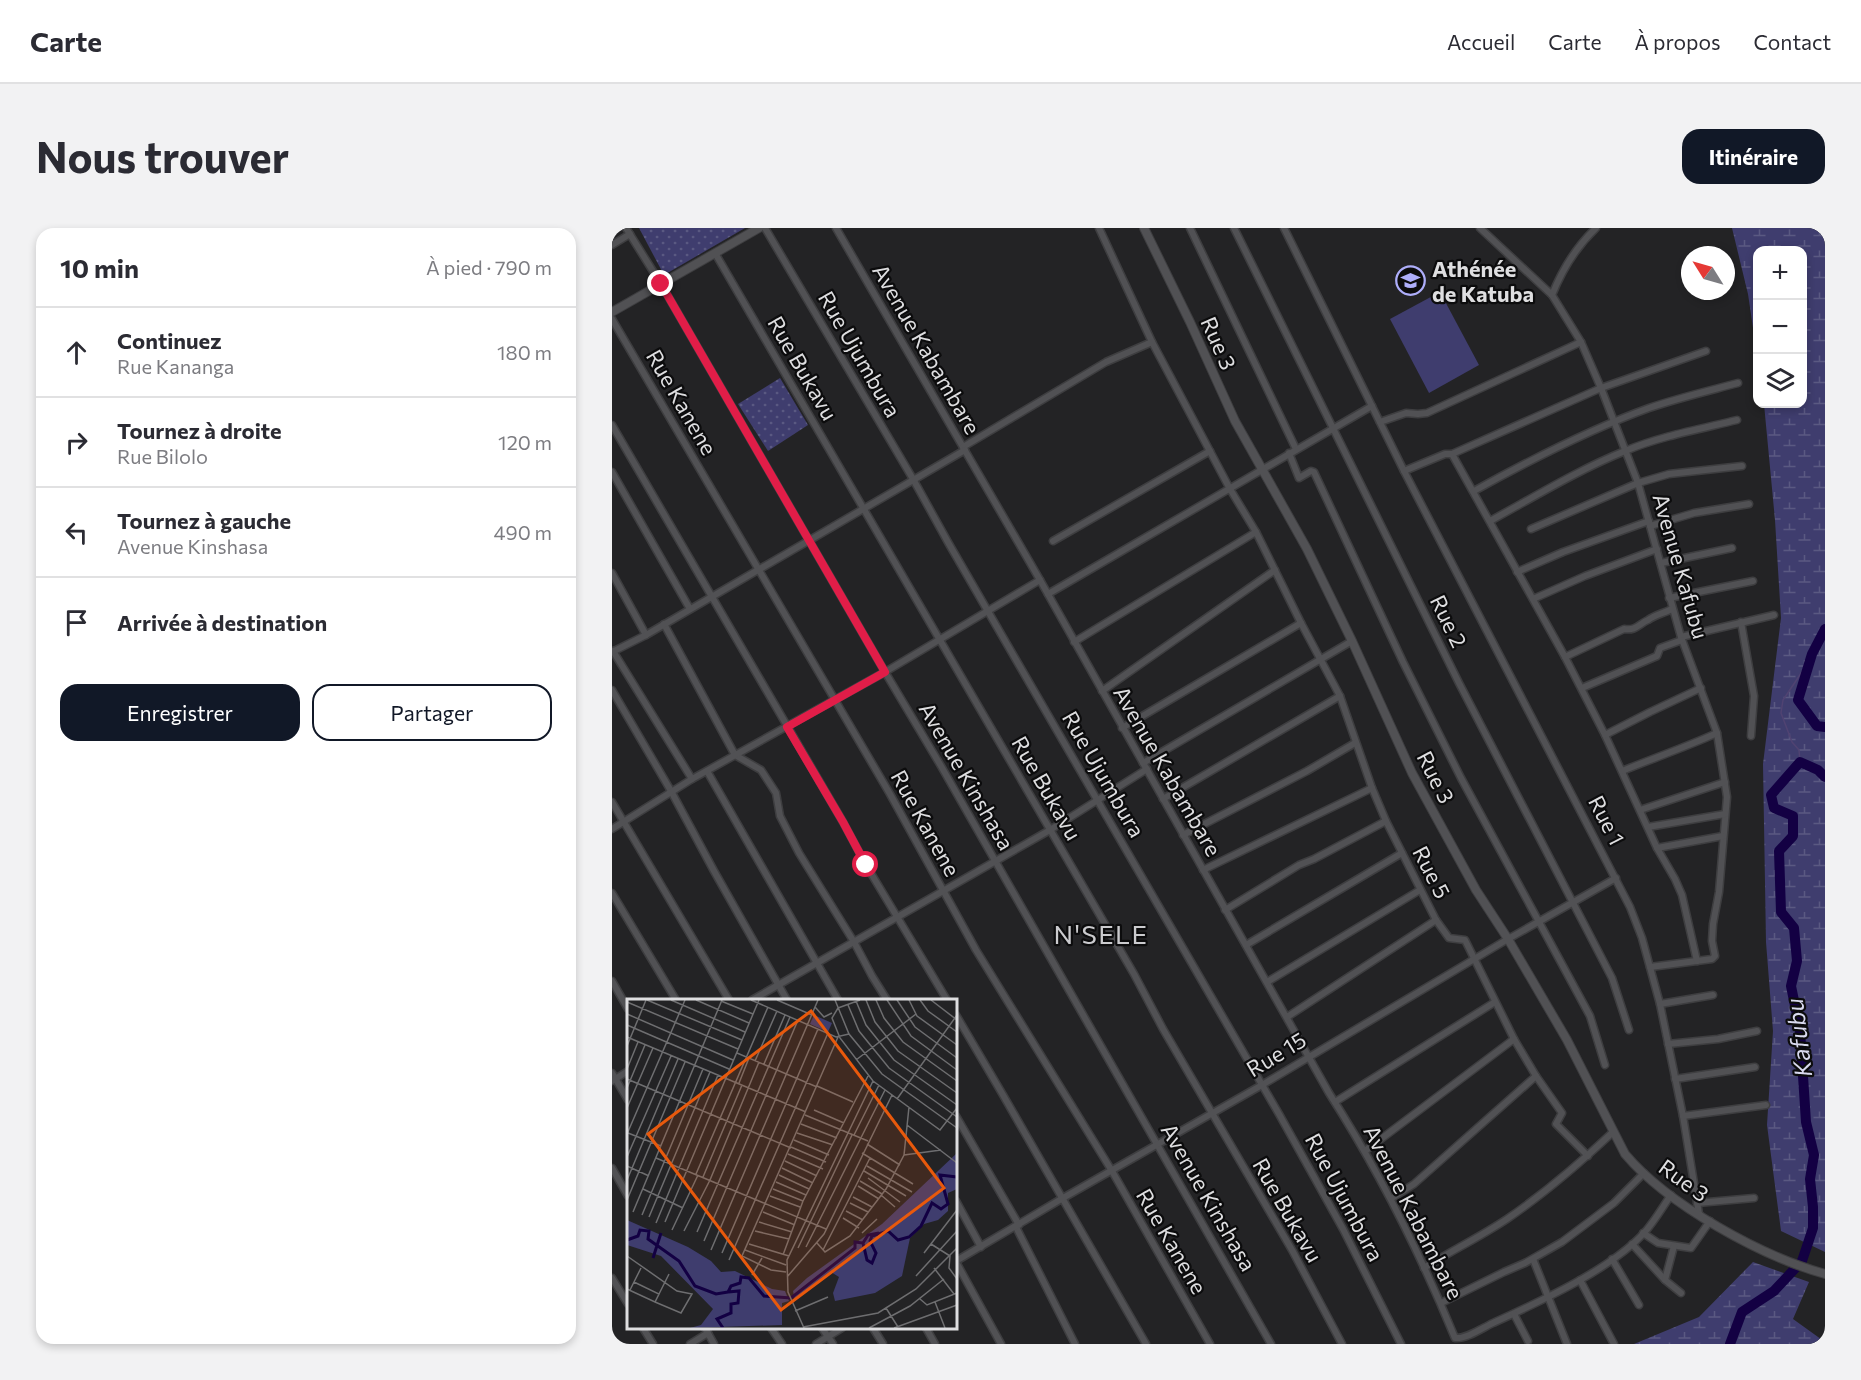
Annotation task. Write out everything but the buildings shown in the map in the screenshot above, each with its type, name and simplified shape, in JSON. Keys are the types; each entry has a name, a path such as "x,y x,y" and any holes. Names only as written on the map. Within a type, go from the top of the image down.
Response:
{"street":[{"path":"612,312 759,228"},
{"name":"Rue Ujumbura","path":"765,228 913,479 1262,1085 1342,1229 1401,1344"},
{"name":"Avenue Kabambare","path":"836,228 1040,580 1225,910 1392,1198 1456,1339 1514,1314"},
{"name":"Rue 5","path":"1099,228 1152,342 1230,489 1256,532 1340,696 1372,788 1420,890 1436,920 1449,938 1465,940 1514,1039 1562,1113 1556,1124 1588,1155"},
{"name":"Rue 3","path":"1144,228 1235,422 1307,549 1412,773 1476,890 1508,939 1567,1040 1625,1154 1671,1196 1710,1221 1735,1236 1791,1262 1825,1274"},
{"path":"1190,228 1296,449"},
{"name":"Rue 2","path":"1234,228 1459,683 1612,978 1629,1030"},
{"name":"Rue 1","path":"1284,228 1404,471 1616,878 1642,938 1660,1004 1683,1116 1699,1214"},
{"name":"Avenue Kafubu","path":"1480,228 1552,296 1581,342 1638,483 1681,639 1717,733 1727,797 1719,892 1713,924 1712,941 1715,951 1714,958 1697,961"},
{"path":"1552,296 1562,272 1586,237 1596,228"},
{"path":"612,245 628,231"},
{"name":"Avenue Kinshasa","path":"628,231 996,861 1271,1344"},
{"name":"Rue Bukavu","path":"715,254 865,508 902,577 1292,1250 1342,1344"},
{"name":"Rue Kanene","path":"612,319 835,700 976,950 1112,1171 1210,1344"},
{"path":"692,779 613,652 646,636 810,541 1106,362 1152,342"},
{"path":"1380,422 1406,412 1427,413 1581,342"},
{"path":"1404,471 1445,454 1452,454 1601,388 1706,351"},
{"path":"1474,491 1614,422 1670,401 1738,383"},
{"path":"1048,594 1372,406"},
{"path":"1490,521 1565,480 1626,451 1737,420"},
{"path":"612,425 866,865 946,999"},
{"path":"1053,541 1210,451"},
{"path":"1289,453 1298,477 1311,471 1314,472 1403,662 1484,822 1590,1016 1605,1065"},
{"path":"1452,454 1582,688 1657,848 1682,895 1697,961 1650,967"},
{"path":"1531,529 1638,483 1669,474 1742,466"},
{"path":"612,472 690,609"},
{"path":"1517,572 1563,552 1650,523 1749,504"},
{"path":"1074,642 1256,532"},
{"path":"1661,563 1732,548"},
{"path":"1533,600 1584,576 1657,549"},
{"path":"1102,691 1275,570"},
{"path":"612,573 646,636"},
{"path":"612,829 671,791 885,672 1040,580"},
{"path":"1669,598 1753,580"},
{"path":"1565,657 1624,629 1632,630 1639,627 1646,620 1672,609"},
{"path":"1582,688 1657,656 1660,648 1681,639 1774,615"},
{"path":"1122,728 1301,622"},
{"path":"1741,622 1754,696 1750,736"},
{"path":"664,624 735,755 764,774 776,793 780,816 799,853 886,999"},
{"path":"754,999 1050,830 1145,766 1352,641"},
{"path":"1605,735 1701,688"},
{"path":"612,690 786,999"},
{"path":"1163,799 1340,696"},
{"path":"1622,771 1717,733"},
{"path":"1183,835 1307,771 1355,743"},
{"path":"707,771 837,999"},
{"path":"1640,810 1725,782"},
{"path":"1203,870 1372,788"},
{"path":"612,802 728,999"},
{"path":"1648,827 1725,813"},
{"path":"1225,910 1299,865 1386,821"},
{"path":"1657,848 1723,836"},
{"path":"1246,945 1402,853"},
{"name":"Rue 15","path":"957,1260 1616,878"},
{"path":"1267,982 1420,890"},
{"path":"612,893 675,999"},
{"path":"1287,1017 1436,920"},
{"path":"612,981 627,1007"},
{"path":"1660,1004 1713,995"},
{"path":"1335,1102 1495,1002"},
{"path":"957,1017 1146,1344"},
{"path":"1668,1044 1718,1039 1757,1031"},
{"path":"1365,1150 1514,1039"},
{"path":"1675,1079 1755,1066"},
{"path":"627,1071 613,1078 627,1099"},
{"path":"1392,1198 1414,1184 1536,1076"},
{"path":"1683,1116 1766,1105"},
{"path":"957,1118 1018,1226 1076,1344"},
{"path":"1424,1268 1505,1220 1588,1155 1613,1132"},
{"path":"612,1168 627,1194"},
{"path":"1441,1303 1533,1259 1562,1242 1614,1203 1644,1173"},
{"path":"1528,1341 1514,1314 1580,1280 1632,1244 1644,1233 1671,1196"},
{"path":"1697,1203 1754,1198"},
{"path":"957,1203 981,1247"},
{"path":"1644,1233 1653,1241 1691,1248 1710,1221"},
{"path":"1632,1244 1680,1293"},
{"path":"1665,1280 1674,1246"},
{"path":"1533,1259 1567,1344"},
{"path":"1612,1259 1639,1305"},
{"path":"957,1263 1001,1344"},
{"path":"612,1278 627,1302"},
{"path":"1580,1280 1614,1344"},
{"path":"644,1329 653,1344"},
{"path":"772,1329 782,1344"},
{"path":"823,1329 833,1344"},
{"path":"816,1344 840,1329"},
{"path":"874,1329 882,1344"},
{"path":"927,1329 935,1344"},
{"path":"690,1344 706,1330 714,1344"}],"green space":[{"path":"639,228 745,228 664,275"},
{"path":"1732,228 1825,228 1825,1252 1781,1231 1767,1125 1773,1031 1766,942 1763,764 1781,618 1764,408 1807,408 1807,246 1753,246 1753,328 1748,294"},
{"path":"1440,292 1479,365 1429,393 1390,319"},
{"path":"780,378 808,425 768,451 738,404"},
{"path":"1753,1262 1809,1282 1793,1319 1825,1344 1634,1344 1699,1317"}],"waterway":[{"name":"Kafubu","path":"1825,629 1812,654 1798,700 1817,726 1825,727"},
{"path":"1800,762 1799,750 1792,742 1781,713 1783,700 1810,660"},
{"name":"Kafubu","path":"1730,1344 1742,1312 1774,1291 1802,1261 1813,1228 1810,1179 1814,1155 1806,1122 1800,1030 1791,986 1797,961 1794,928 1781,912 1779,851 1793,836 1793,816 1774,808 1771,795 1800,762 1818,770 1825,777"}],"place":[{"name":"Athénée de Katuba","path":"1411,281"}],"district":[{"name":"N'SELE","path":"1101,933"}],"route":[{"path":"661,284 885,672 787,727 866,865"}]}
